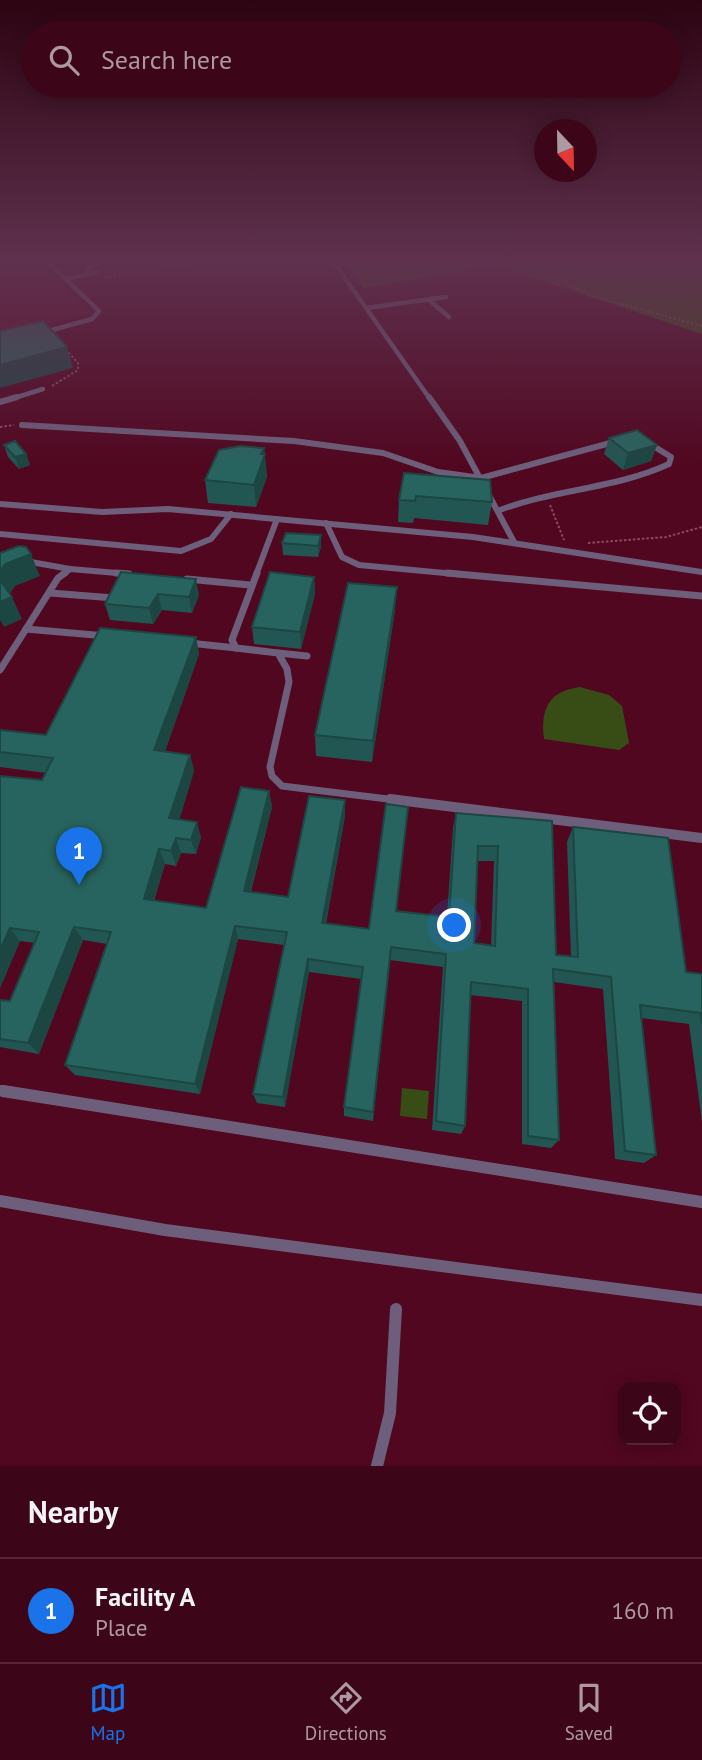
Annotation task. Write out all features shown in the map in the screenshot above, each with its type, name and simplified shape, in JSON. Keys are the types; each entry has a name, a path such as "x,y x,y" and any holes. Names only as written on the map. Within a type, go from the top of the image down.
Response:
{"lane":[{"path":"381,329 460,441 500,510 514,542"},
{"path":"39,333 52,330"},
{"path":"0,401 43,389"},
{"path":"22,425 294,441 383,453 438,472 481,478 620,440"},
{"path":"500,510 529,497 596,488 655,471 669,464 671,457 637,439"},
{"path":"0,504 102,512 168,509 326,523 514,542 702,572"},
{"path":"0,534 181,551 211,539 231,514"},
{"path":"236,648 232,640 250,585 277,519"},
{"path":"326,523 342,557 359,565 702,596"},
{"path":"13,559 70,569 139,575"},
{"path":"0,670 3,660 58,578 70,569"},
{"path":"181,579 250,585"},
{"path":"50,593 114,598"},
{"path":"26,629 118,637"},
{"path":"184,643 307,656"},
{"path":"278,653 287,669 289,681 270,767 272,776 282,786 702,838"},
{"path":"0,1090 702,1202"},
{"path":"0,1201 164,1230 702,1300"},
{"path":"377,1466 390,1413 396,1309"}],"path":[{"path":"43,389 67,379 79,366 52,330"},
{"path":"546,495 559,534 564,540 575,543"},
{"path":"582,543 666,537 702,527"}],"shaded area":[{"path":"0,329 26,329 0,336"}],"green space":[{"path":"688,329 702,329 702,334"},
{"path":"580,687 609,695 622,706 629,743 619,750 544,739 545,710 549,703 561,693"},
{"path":"402,1088 429,1091 427,1119 400,1116"}],"building":[{"path":"51,329 67,347 0,365 0,331"},
{"path":"637,430 657,445 628,453 609,438"},
{"path":"15,441 26,454 15,457 4,445"},
{"path":"240,446 264,448 261,454 265,454 254,485 205,480 219,450"},
{"path":"404,473 490,480 492,502 416,496 415,501 399,500"},
{"path":"286,533 321,535 318,546 282,543"},
{"path":"19,546 26,547 31,554 5,564 0,572 0,553"},
{"path":"121,572 196,579 189,597 158,594 149,608 105,604"},
{"path":"270,572 314,577 300,632 252,627"},
{"path":"0,580 12,597 0,602"},
{"path":"348,583 397,587 373,741 315,735"},
{"path":"100,628 196,637 154,750 190,755 169,818 197,822 191,840 176,838 171,851 159,849 144,899 206,908 241,787 269,791 244,891 288,897 309,796 345,800 322,923 369,929 386,804 408,807 396,911 449,917 456,813 552,821 556,955 578,957 573,827 668,838 686,972 702,974 702,1024 700,1013 640,1005 656,1155 625,1151 611,977 553,969 559,1140 528,1136 528,989 471,982 465,1126 436,1121 446,954 391,947 373,1112 344,1107 363,967 308,959 283,1097 253,1094 287,932 235,926 195,1084 65,1065 111,932 74,927 28,1043 0,1039 0,1000 10,1001 39,932 10,928 0,950 0,776 42,780 53,758 0,752 0,730 46,735","holes":["478,846 498,846 495,946 474,943"]}],"place":[{"name":"Facility A","path":"79,885"}]}
